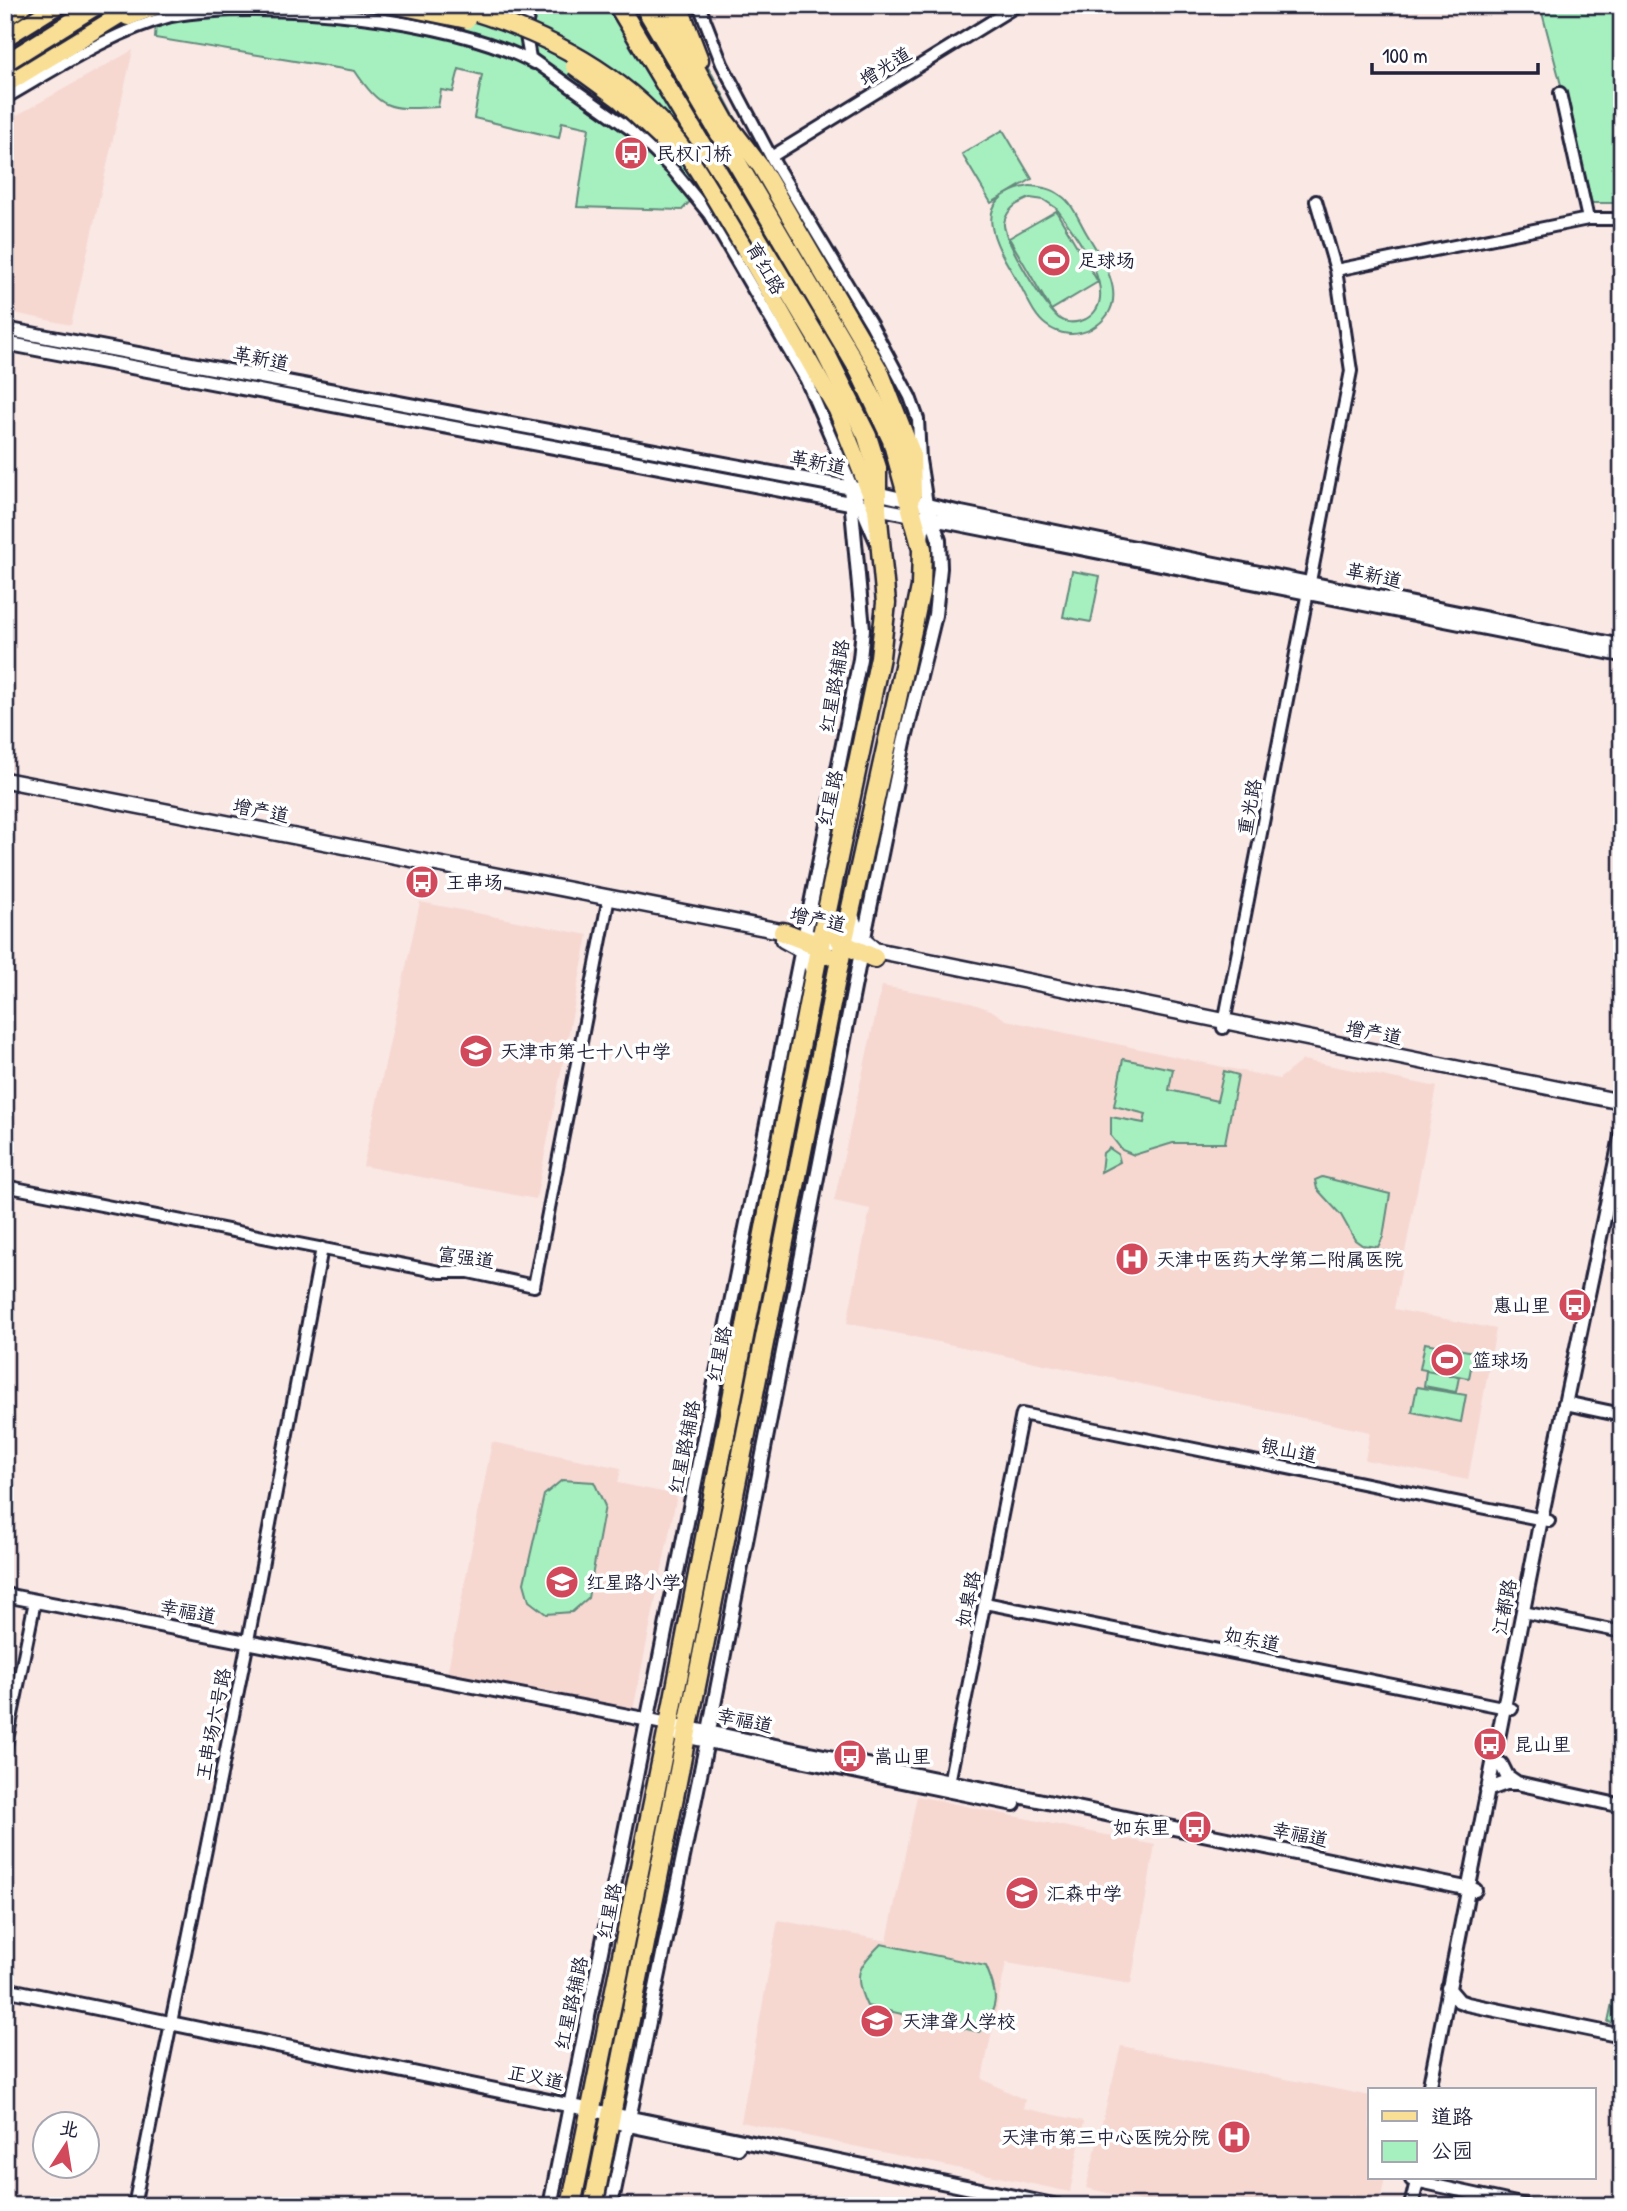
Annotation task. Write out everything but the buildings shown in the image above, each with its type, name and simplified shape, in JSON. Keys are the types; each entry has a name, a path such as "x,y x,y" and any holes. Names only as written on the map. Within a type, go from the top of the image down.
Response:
{"highway":[{"name":"育红路","path":"618,5 874,452 867,500"},
{"name":"育红路","path":"644,5 868,386 920,509"},
{"name":"红星路","path":"840,948 828,905 883,636 886,603 881,554 867,500"},
{"name":"红星路","path":"571,2206 668,1728 814,973 840,948 919,600 922,549 920,509"},
{"path":"783,935 840,948 848,963 836,977"},
{"path":"593,2206 619,2119 689,1733 840,948"}],"main road":[{"path":"5,18 24,5"},
{"path":"5,38 58,5"},
{"path":"5,63 98,5"},
{"path":"5,85 136,5"},
{"path":"79,41 159,5"},
{"path":"394,5 473,21 549,51 619,99 703,182"},
{"path":"450,5 503,21 542,37 598,69 623,87 664,125 686,152 816,354"},
{"path":"661,5 725,120 761,167 880,370 907,435 912,453 910,476 920,509"},
{"path":"679,5 725,120"},
{"name":"增产道","path":"5,780 783,935"},
{"name":"增产道","path":"5,788 608,901"},
{"name":"增产道","path":"840,948 1622,1102"},
{"name":"增产道","path":"1223,1024 1622,1108"}],"street":[{"path":"531,5 525,37 527,51 537,65"},
{"path":"500,47 519,43 525,37 537,5"},
{"path":"699,5 722,64 771,157 871,324 910,397 918,419 920,509"},
{"name":"增光道","path":"771,157 1017,5"},
{"name":"育红路","path":"5,98 111,38 139,26 201,10 272,6 404,23 500,47 537,65 601,106 633,131 673,170 709,214 806,380 831,434 850,488"},
{"path":"1560,93 1588,219"},
{"name":"重光路","path":"1223,1024 1351,371 1336,270 1317,201"},
{"path":"1336,270 1588,219 1622,219"},
{"name":"革新道","path":"5,329 850,488 867,500"},
{"name":"革新道","path":"5,343 920,509 1622,646"},
{"name":"红星路辅路","path":"611,2206 619,2119 707,1737 840,948 862,645 867,500"},
{"name":"红星路辅路","path":"550,2206 648,1724 840,948 904,743 935,615 940,568 920,509"},
{"name":"革新道","path":"1310,587 1622,655"},
{"name":"富强道","path":"5,1186 534,1286 608,901"},
{"name":"江都路","path":"1429,2088 1451,1993 1465,1890 1475,1872 1622,1132"},
{"name":"江都路","path":"1569,1404 1622,1168"},
{"name":"王串场六号路","path":"134,2206 247,1646 322,1248"},
{"path":"1569,1404 1622,1415"},
{"name":"银山道","path":"1022,1414 1545,1520"},
{"name":"如皋路","path":"949,1786 1022,1414"},
{"name":"幸福道","path":"5,1595 34,1605 648,1724 1465,1890"},
{"name":"如东道","path":"985,1603 1508,1708"},
{"name":"幸福道","path":"5,1604 34,1605"},
{"path":"5,1750 34,1605"},
{"path":"1527,1612 1622,1632"},
{"name":"江都路","path":"1492,1788 1501,1764 1508,1708"},
{"path":"1501,1764 1507,1776 1517,1783 1622,1806"},
{"path":"1492,1788 1517,1783"},
{"name":"正义道","path":"5,1989 170,2026 591,2112 1020,2206"},
{"path":"1451,1993 1467,2004"},
{"name":"江都路","path":"1435,2088 1451,2011 1451,1993"},
{"name":"正义道","path":"5,1997 170,2026"},
{"path":"1451,2011 1456,2005 1467,2004 1622,2036"},
{"name":"正义道","path":"619,2119 1058,2206"},
{"path":"1405,2206 1414,2180"},
{"path":"1412,2206 1414,2180"},
{"path":"1418,2180 1530,2206"}],"shaded area":[{"path":"133,50 71,325 5,311 5,122"},
{"name":"天津市第七十八中学","path":"420,902 588,935 536,1199 363,1166"},
{"name":"天津中医药大学第二附属医院","path":"882,986 962,1000 991,1010 1006,1020 1279,1079 1303,1060 1437,1087 1394,1309 1496,1329 1468,1480 1365,1460 1370,1432 847,1323 870,1209 834,1201"},
{"name":"红星路小学","path":"492,1442 621,1468 618,1483 677,1495 633,1710 447,1675"},
{"name":"天津聋人学校","path":"917,1796 1155,1845 1131,1984 1006,1963 982,2079 1025,2100 1023,2108 1084,2121 1070,2192 741,2122 778,1920 887,1941"},
{"name":"天津市第三中心医院分院","path":"1121,2046 1368,2096 1368,2180 1385,2180 1379,2206 1163,2206 1086,2188"}],"green space":[{"path":"157,5 682,5 704,59 747,140 682,210 577,207 589,128 562,122 559,138 474,118 482,75 459,69 453,92 441,90 438,107 399,108 390,106 373,95 355,71 155,38"},
{"path":"1540,5 1622,5 1622,203 1592,203"},
{"path":"1003,130 1032,179 991,203 962,154"},
{"path":"1030,186 1049,189 1065,198 1075,213 1108,271 1112,284 1111,308 1104,319 1091,329 1074,334 1056,331 1042,321 1031,307 996,242 992,228 992,214 997,202 1009,192","holes":["1030,198 1044,200 1056,208 1073,232 1098,280 1100,296 1097,309 1086,319 1066,322 1054,313 1026,274 1005,231 1005,218 1014,207"]},
{"name":"足球场","path":"1056,211 1098,282 1051,310 1009,238"},
{"path":"1072,571 1100,576 1091,622 1063,617"},
{"path":"1123,1059 1173,1069 1169,1090 1217,1101 1224,1071 1238,1075 1225,1143 1173,1143 1134,1155 1122,1150 1111,1136 1111,1117 1144,1123 1146,1114 1114,1106"},
{"path":"1109,1148 1118,1154 1120,1162 1101,1172 1103,1153"},
{"path":"1322,1177 1390,1194 1383,1237 1378,1247 1362,1245 1355,1240 1341,1215 1317,1189 1315,1180"},
{"name":"篮球场","path":"1425,1343 1474,1352 1469,1378 1420,1369"},
{"path":"1426,1371 1459,1377 1456,1392 1424,1386"},
{"name":"篮球场","path":"1417,1387 1466,1395 1461,1422 1412,1412"},
{"path":"562,1480 594,1482 605,1506 588,1598 572,1612 546,1614 529,1601 524,1583 544,1495"},
{"path":"881,1944 986,1966 995,2000 991,2015 979,2032 867,2006 860,1986 860,1972 867,1959"},
{"path":"1622,1956 1622,2025 1608,2022"}],"place":[{"name":"民权门桥","path":"631,153"},
{"name":"足球场","path":"1054,260"},
{"name":"王串场","path":"422,882"},
{"name":"天津市第七十八中学","path":"476,1051"},
{"name":"天津中医药大学第二附属医院","path":"1132,1259"},
{"name":"惠山里","path":"1575,1305"},
{"name":"篮球场","path":"1447,1360"},
{"name":"红星路小学","path":"562,1582"},
{"name":"昆山里","path":"1490,1744"},
{"name":"嵩山里","path":"850,1756"},
{"name":"如东里","path":"1195,1827"},
{"name":"汇森中学","path":"1022,1893"},
{"name":"天津聋人学校","path":"877,2021"},
{"name":"天津市第三中心医院分院","path":"1234,2137"}]}
